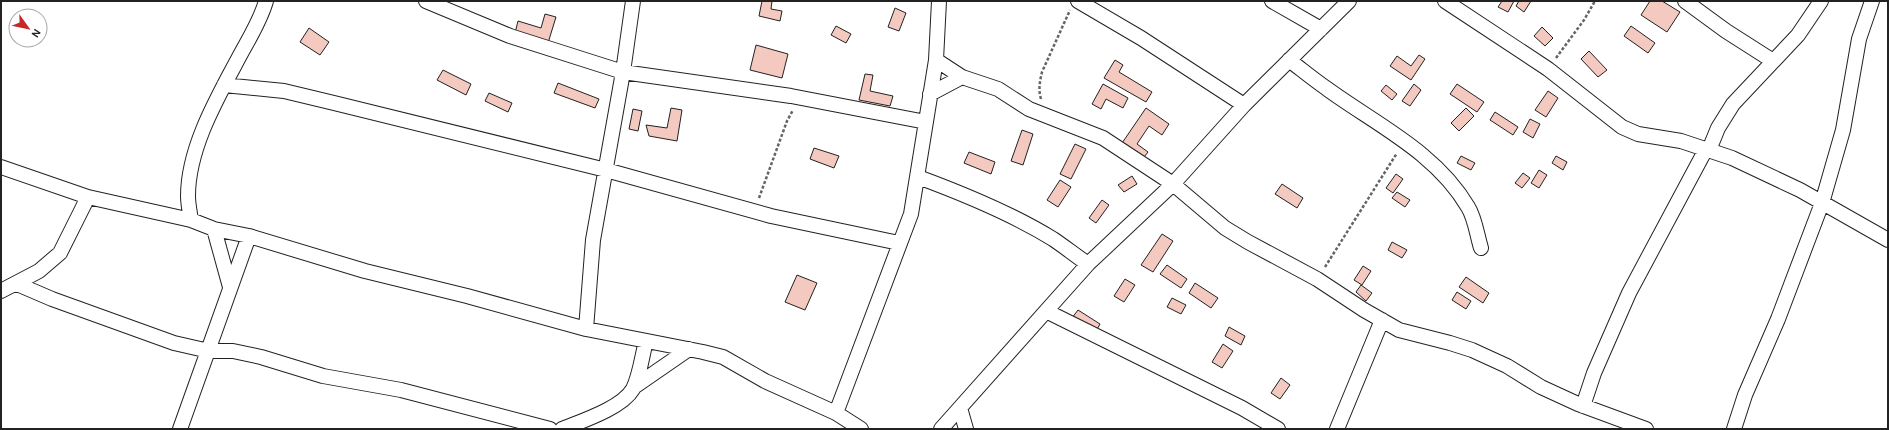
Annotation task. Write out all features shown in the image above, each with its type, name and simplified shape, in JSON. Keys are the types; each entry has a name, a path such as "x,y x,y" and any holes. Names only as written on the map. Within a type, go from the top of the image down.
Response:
{"street":[{"path":"192,220 188,196 192,162 198,143 224,85 254,30 266,1"},
{"path":"426,1 510,36 623,72 802,98 926,122"},
{"path":"586,329 593,240 623,72 633,1"},
{"path":"836,413 910,214 918,177 936,60 940,1"},
{"path":"1272,1 1320,29"},
{"path":"941,429 1088,264 1173,184 1244,105 1349,1"},
{"path":"1445,1 1548,69 1622,127 1638,134 1681,141 1732,158 1800,190 1888,240"},
{"path":"1685,1 1726,31 1773,61"},
{"path":"1583,406 1597,366 1629,293 1708,150 1718,128 1733,104 1798,35 1821,1"},
{"path":"1734,429 1745,395 1778,319 1822,203 1843,130 1859,39 1872,1"},
{"path":"1074,4 1141,38 1244,105"},
{"path":"936,60 962,77 998,89 1029,109 1102,138 1173,184 1226,228 1248,242 1317,279 1399,330 1472,350 1507,366 1541,387 1583,406 1646,429"},
{"path":"1289,60 1326,88 1404,140 1455,188 1469,208 1482,248"},
{"path":"930,94 962,77"},
{"path":"224,85 284,91 606,170 754,212 899,243"},
{"path":"1,167 88,197 192,220 214,229 249,236 365,271 467,296 586,329 723,357 765,381 836,413 861,429"},
{"path":"918,177 960,192 1015,218 1054,240 1088,264"},
{"path":"1,291 17,284 39,271 60,253 88,197"},
{"path":"214,229 230,287"},
{"path":"180,429 249,236"},
{"path":"17,284 174,343 209,351 233,351 261,357 323,376 400,390 514,425 550,429"},
{"path":"1046,311 1242,408 1278,429"},
{"path":"1337,429 1382,320"},
{"path":"634,387 646,341"},
{"path":"562,429 581,422 624,400 634,387 689,349"},
{"path":"960,408 966,429"}],"path":[{"path":"1548,69 1584,20 1595,1"},
{"path":"1051,117 1039,93 1039,82 1054,43 1074,4"},
{"path":"754,212 787,121 802,98"},
{"path":"1317,279 1358,212 1394,159 1404,140"}],"building":[{"path":"762,1 772,1 771,9 782,11 780,21 759,16"},
{"path":"1502,1 1514,1 1508,12 1498,7"},
{"path":"1519,1 1531,1 1524,12 1516,6"},
{"path":"1650,1 1662,1 1680,12 1667,32 1641,15"},
{"path":"895,8 906,13 899,31 888,27"},
{"path":"545,14 556,17 548,43 515,33 518,21 541,28"},
{"path":"836,26 851,34 846,43 831,35"},
{"path":"1631,26 1655,43 1648,53 1624,36"},
{"path":"1542,27 1553,38 1545,46 1534,36"},
{"path":"309,28 329,42 320,55 300,42"},
{"path":"756,45 788,54 782,78 750,70"},
{"path":"1589,51 1607,70 1598,77 1581,59"},
{"path":"1419,55 1425,59 1411,80 1390,66 1397,56 1411,66"},
{"path":"1115,60 1123,65 1119,72 1152,92 1146,102 1104,78"},
{"path":"443,70 471,84 466,95 437,80"},
{"path":"865,74 873,75 870,91 893,96 890,106 859,100"},
{"path":"558,83 599,99 595,108 554,93"},
{"path":"1103,84 1128,98 1123,108 1106,99 1101,109 1092,104"},
{"path":"1414,84 1421,90 1410,106 1402,101"},
{"path":"1457,84 1484,102 1477,112 1450,94"},
{"path":"1386,85 1397,94 1392,100 1381,91"},
{"path":"1548,91 1558,98 1546,117 1535,110"},
{"path":"489,93 512,103 508,112 485,101"},
{"path":"671,108 682,110 677,141 649,136 646,125 667,128"},
{"path":"1146,108 1169,124 1162,135 1149,126 1137,144 1148,152 1141,161 1120,146"},
{"path":"1466,108 1474,116 1459,131 1451,123"},
{"path":"633,109 642,111 638,131 629,129"},
{"path":"1495,112 1518,127 1513,135 1490,120"},
{"path":"1530,119 1540,124 1533,138 1523,132"},
{"path":"1022,130 1033,134 1023,165 1011,161"},
{"path":"1075,144 1086,149 1071,179 1060,174"},
{"path":"814,148 839,156 834,168 810,159"},
{"path":"969,152 995,162 991,174 964,163"},
{"path":"1461,156 1475,163 1471,170 1457,163"},
{"path":"1556,156 1567,162 1563,170 1552,163"},
{"path":"1539,170 1547,175 1539,188 1531,183"},
{"path":"1523,173 1530,178 1522,188 1515,183"},
{"path":"1396,174 1403,179 1393,193 1386,188"},
{"path":"1132,176 1137,184 1124,192 1118,185"},
{"path":"1060,180 1071,187 1058,207 1047,200"},
{"path":"1282,184 1303,198 1297,208 1275,194"},
{"path":"1397,192 1410,200 1405,207 1392,198"},
{"path":"1102,200 1109,205 1096,223 1089,218"},
{"path":"1162,234 1173,241 1153,272 1141,265"},
{"path":"1392,242 1407,250 1402,258 1388,250"},
{"path":"1167,265 1187,279 1181,288 1160,274"},
{"path":"1363,266 1371,271 1362,285 1354,280"},
{"path":"797,275 817,283 805,310 785,302"},
{"path":"1466,277 1489,293 1483,303 1459,287"},
{"path":"1125,279 1135,285 1124,302 1114,296"},
{"path":"1195,283 1218,298 1211,308 1189,293"},
{"path":"1361,285 1372,293 1366,301 1356,292"},
{"path":"1457,292 1471,301 1466,309 1452,300"},
{"path":"1172,298 1186,305 1181,314 1167,307"},
{"path":"1078,310 1100,324 1095,333 1072,318"},
{"path":"1229,327 1245,336 1241,345 1225,336"},
{"path":"1223,344 1233,351 1222,368 1212,362"},
{"path":"1281,378 1290,385 1280,399 1271,393"}]}
